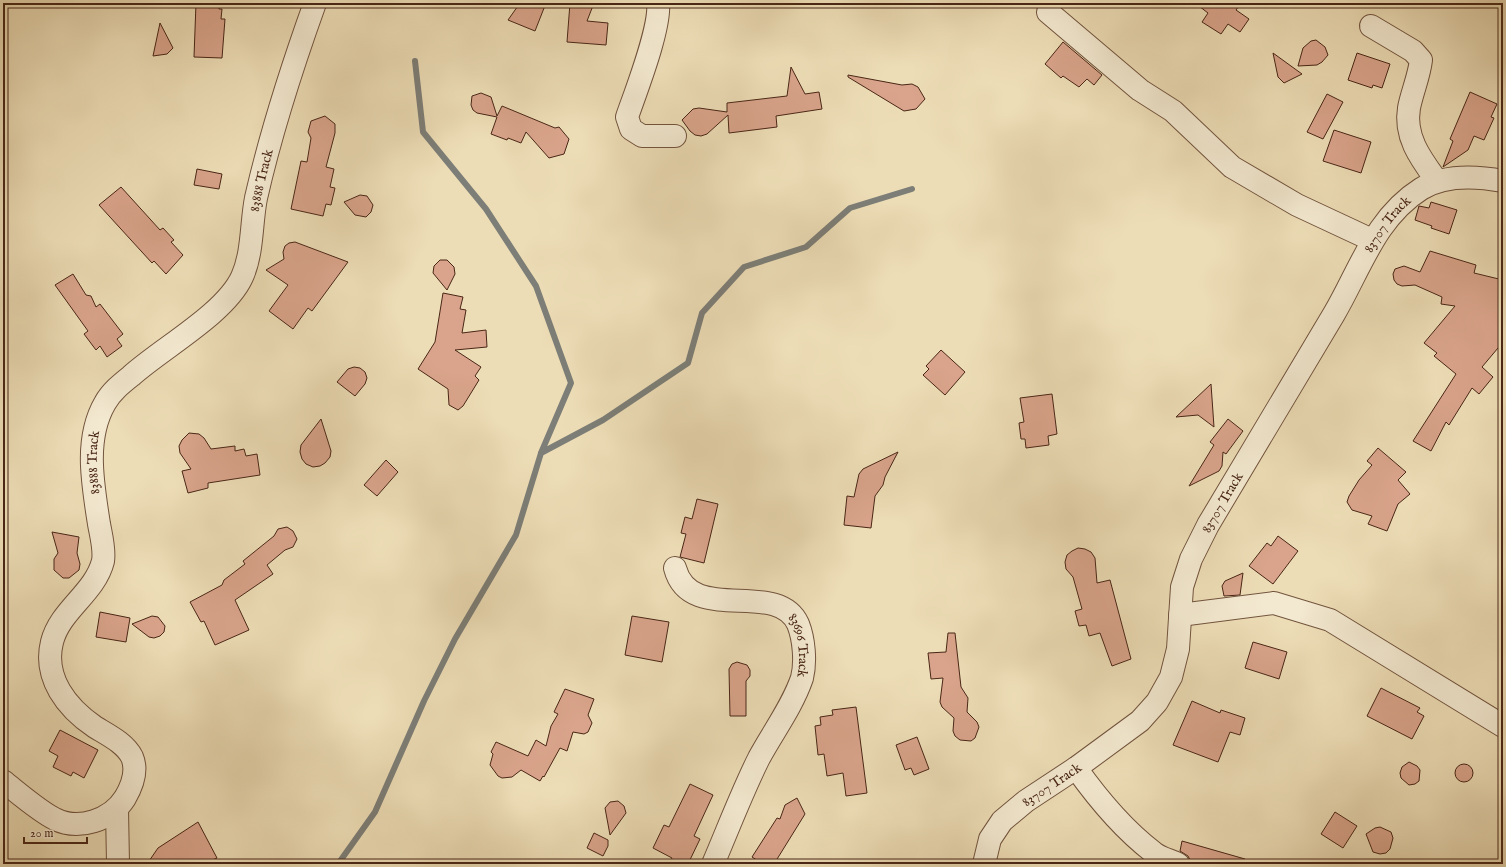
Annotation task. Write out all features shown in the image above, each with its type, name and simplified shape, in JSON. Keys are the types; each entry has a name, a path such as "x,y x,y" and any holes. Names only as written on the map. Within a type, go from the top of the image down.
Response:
{"street":[{"name":"83888 Track","path":"3,781 55,819 77,825 99,820 117,809 126,796 134,778 132,756 123,746 92,725 71,708 61,694 53,678 51,661 52,643 57,629 85,595 97,575 103,558 93,471 92,440 104,403 114,391 138,370 222,304 235,290 243,274 256,201 277,117 315,3"},
{"path":"658,3 659,10 653,38 627,117 631,129 642,136 675,136"},
{"path":"1048,12 1140,90 1173,111 1232,167 1297,204 1372,240"},
{"path":"1371,26 1413,51 1421,60 1419,74 1409,109 1409,130 1418,154 1437,181"},
{"name":"83707 Track","path":"984,864 990,839 1002,821 1026,801 1076,768 1140,721 1157,702 1171,677 1178,649 1182,587 1191,559 1208,525 1340,304 1372,240 1386,220 1421,189 1437,181 1457,177 1503,181"},
{"name":"83696 Track","path":"675,568 681,583 689,591 700,596 730,601 770,604 782,607 791,614 797,623 801,633 804,654 803,673 797,690 759,759 713,864"},
{"path":"1180,615 1274,603 1330,620 1503,726"},
{"path":"1076,768 1100,802 1122,823 1154,853 1178,864"},
{"path":"117,809 118,864"}],"building":[{"path":"196,3 219,3 219,9 222,9 221,19 225,19 222,58 194,57"},
{"path":"520,3 546,3 535,31 508,20"},
{"path":"570,3 594,3 587,21 608,23 606,45 567,42"},
{"path":"1195,3 1241,3 1236,10 1249,19 1240,32 1228,24 1221,34 1202,22 1208,13"},
{"path":"160,23 173,48 167,54 153,56"},
{"path":"1316,40 1325,47 1328,55 1317,65 1298,66 1303,48 1311,41"},
{"path":"1063,42 1102,75 1094,85 1087,79 1079,87 1063,76 1061,78 1045,64"},
{"path":"1273,53 1302,74 1284,83 1278,77"},
{"path":"1357,53 1390,64 1382,88 1373,85 1372,88 1348,80"},
{"path":"791,67 805,94 819,92 822,109 776,116 777,127 729,133 728,115 707,134 701,136 695,135 690,131 682,120 693,109 699,108 727,112 727,103 787,96"},
{"path":"848,75 902,85 912,84 918,87 925,99 916,109 904,111 848,77"},
{"path":"1470,92 1497,104 1491,117 1494,118 1484,140 1474,136 1468,150 1443,167 1453,141 1450,139"},
{"path":"481,93 491,97 497,116 502,106 555,128 559,127 569,139 564,154 549,158 526,132 521,143 491,134 497,117 477,113 473,110 471,105 472,96"},
{"path":"1327,94 1343,102 1323,139 1307,132"},
{"path":"325,116 335,124 335,133 326,167 334,169 330,187 335,188 331,205 326,204 323,216 291,209 301,161 307,162 311,138 308,132 311,121"},
{"path":"1334,130 1371,142 1361,173 1323,161"},
{"path":"197,169 222,174 219,189 194,185"},
{"path":"121,187 160,230 163,228 174,240 171,242 183,255 166,274 154,261 152,263 99,205"},
{"path":"360,195 367,196 373,205 371,212 366,217 355,215 344,202"},
{"path":"1431,202 1457,210 1449,234 1431,228 1432,226 1415,220 1419,206 1429,208"},
{"path":"295,242 348,262 312,311 308,308 293,329 269,311 288,285 266,270 284,259 283,252 285,246 289,243"},
{"path":"1430,251 1476,265 1474,273 1503,280 1503,347 1498,348 1482,367 1493,377 1479,394 1472,388 1449,425 1446,422 1431,451 1413,441 1456,374 1434,356 1437,353 1424,343 1455,306 1441,304 1442,297 1415,285 1402,286 1397,284 1394,280 1393,274 1395,269 1404,266 1420,272"},
{"path":"440,260 447,260 454,267 455,274 447,290 433,273 434,266"},
{"path":"73,274 86,295 91,296 96,307 100,304 123,334 117,339 122,346 107,357 100,346 96,350 84,334 88,331 55,285"},
{"path":"443,293 463,297 460,309 466,310 462,333 486,330 487,347 455,350 481,367 475,376 479,380 463,406 458,410 449,405 448,389 418,369 435,342"},
{"path":"941,350 965,372 945,395 923,375 929,369 926,366"},
{"path":"354,367 360,368 365,372 367,378 365,384 355,396 337,382 348,369"},
{"path":"1211,384 1214,427 1198,415 1176,417"},
{"path":"1052,394 1057,434 1048,436 1049,445 1026,448 1025,439 1021,439 1019,423 1024,422 1020,398"},
{"path":"321,419 331,451 330,457 320,466 313,467 306,464 302,459 300,452 301,445"},
{"path":"1228,419 1243,431 1226,454 1223,452 1222,466 1219,471 1189,486 1214,445 1210,442"},
{"path":"189,433 199,434 204,438 211,449 235,446 235,451 244,449 246,456 257,454 260,475 208,483 208,488 188,493 182,471 191,469 180,453 179,446 182,440"},
{"path":"1378,448 1406,472 1398,480 1410,494 1398,504 1387,531 1368,524 1372,516 1352,510 1347,502 1359,480 1372,465 1367,461"},
{"path":"898,452 885,477 883,485 875,496 871,528 844,525 847,496 854,497 859,474 863,469"},
{"path":"386,460 398,472 377,496 364,485"},
{"path":"697,499 718,504 704,563 680,557 686,534 681,533 685,517 692,519"},
{"path":"287,527 293,531 297,539 293,547 285,550 267,565 273,574 235,600 249,630 215,645 204,621 201,622 190,602 222,585 224,580 245,564 243,561 274,536 278,529"},
{"path":"52,532 79,537 77,553 80,564 79,570 69,578 63,578 54,570 54,559 58,553"},
{"path":"1278,536 1298,551 1273,584 1249,566 1267,543 1271,546"},
{"path":"1078,548 1091,552 1095,558 1097,583 1110,580 1131,659 1112,666 1100,633 1089,636 1086,625 1079,626 1075,611 1082,609 1073,577 1066,569 1065,562 1067,555"},
{"path":"1243,573 1240,595 1224,596 1222,586 1225,581"},
{"path":"100,612 130,618 126,642 96,637"},
{"path":"152,616 158,617 165,626 164,632 160,636 154,638 149,637 132,624"},
{"path":"632,616 669,622 662,662 625,655"},
{"path":"948,633 955,633 961,687 968,698 967,712 977,722 979,727 975,738 971,741 960,740 955,736 953,731 954,718 942,707 940,702 943,678 931,679 928,653 946,652"},
{"path":"1253,642 1287,652 1279,679 1245,668"},
{"path":"737,662 747,665 750,670 750,676 746,681 746,716 730,716 729,669 732,664"},
{"path":"1381,688 1420,708 1417,712 1424,716 1412,739 1367,716"},
{"path":"565,689 594,699 588,715 592,723 588,732 584,734 573,732 567,751 560,748 544,777 543,776 540,781 521,770 512,777 502,778 498,776 490,765 493,754 491,752 496,742 528,756 536,740 546,746 551,726 558,714 554,712"},
{"path":"1192,701 1220,713 1221,710 1245,718 1240,735 1230,732 1218,762 1173,745"},
{"path":"856,707 867,793 846,796 843,773 827,776 824,754 818,755 815,726 821,725 820,717 833,715 832,710"},
{"path":"60,730 98,750 84,778 73,772 71,776 53,767 58,756 49,751"},
{"path":"917,737 929,769 914,775 911,768 905,770 896,745"},
{"path":"1409,762 1417,766 1420,770 1419,781 1415,784 1409,785 1401,778 1400,773 1402,767"},
{"path":"1460,764 1468,764 1473,769 1471,780 1468,782 1460,782 1455,777 1455,769"},
{"path":"690,784 713,795 694,836 700,839 688,864 669,864 672,858 653,848 664,825 669,827"},
{"path":"797,798 805,814 774,864 763,864 752,857 777,818 780,819 785,805"},
{"path":"618,801 624,806 626,813 610,835 605,808 610,802"},
{"path":"1335,812 1357,826 1343,848 1321,834"},
{"path":"198,822 217,858 203,864 147,864 158,848"},
{"path":"1380,827 1391,832 1393,838 1390,849 1386,853 1380,854 1373,852 1366,834 1375,828"},
{"path":"594,833 608,840 608,846 603,856 587,848"},
{"path":"1182,841 1245,859 1245,864 1202,864 1190,860 1188,856 1180,851"}],"waterway":[{"path":"338,864 375,812 424,701 455,639 516,535 541,453 571,383 536,286 486,209 423,132 415,61"},
{"path":"541,453 603,420 688,363 702,313 744,267 806,247 850,208 912,189"}]}
